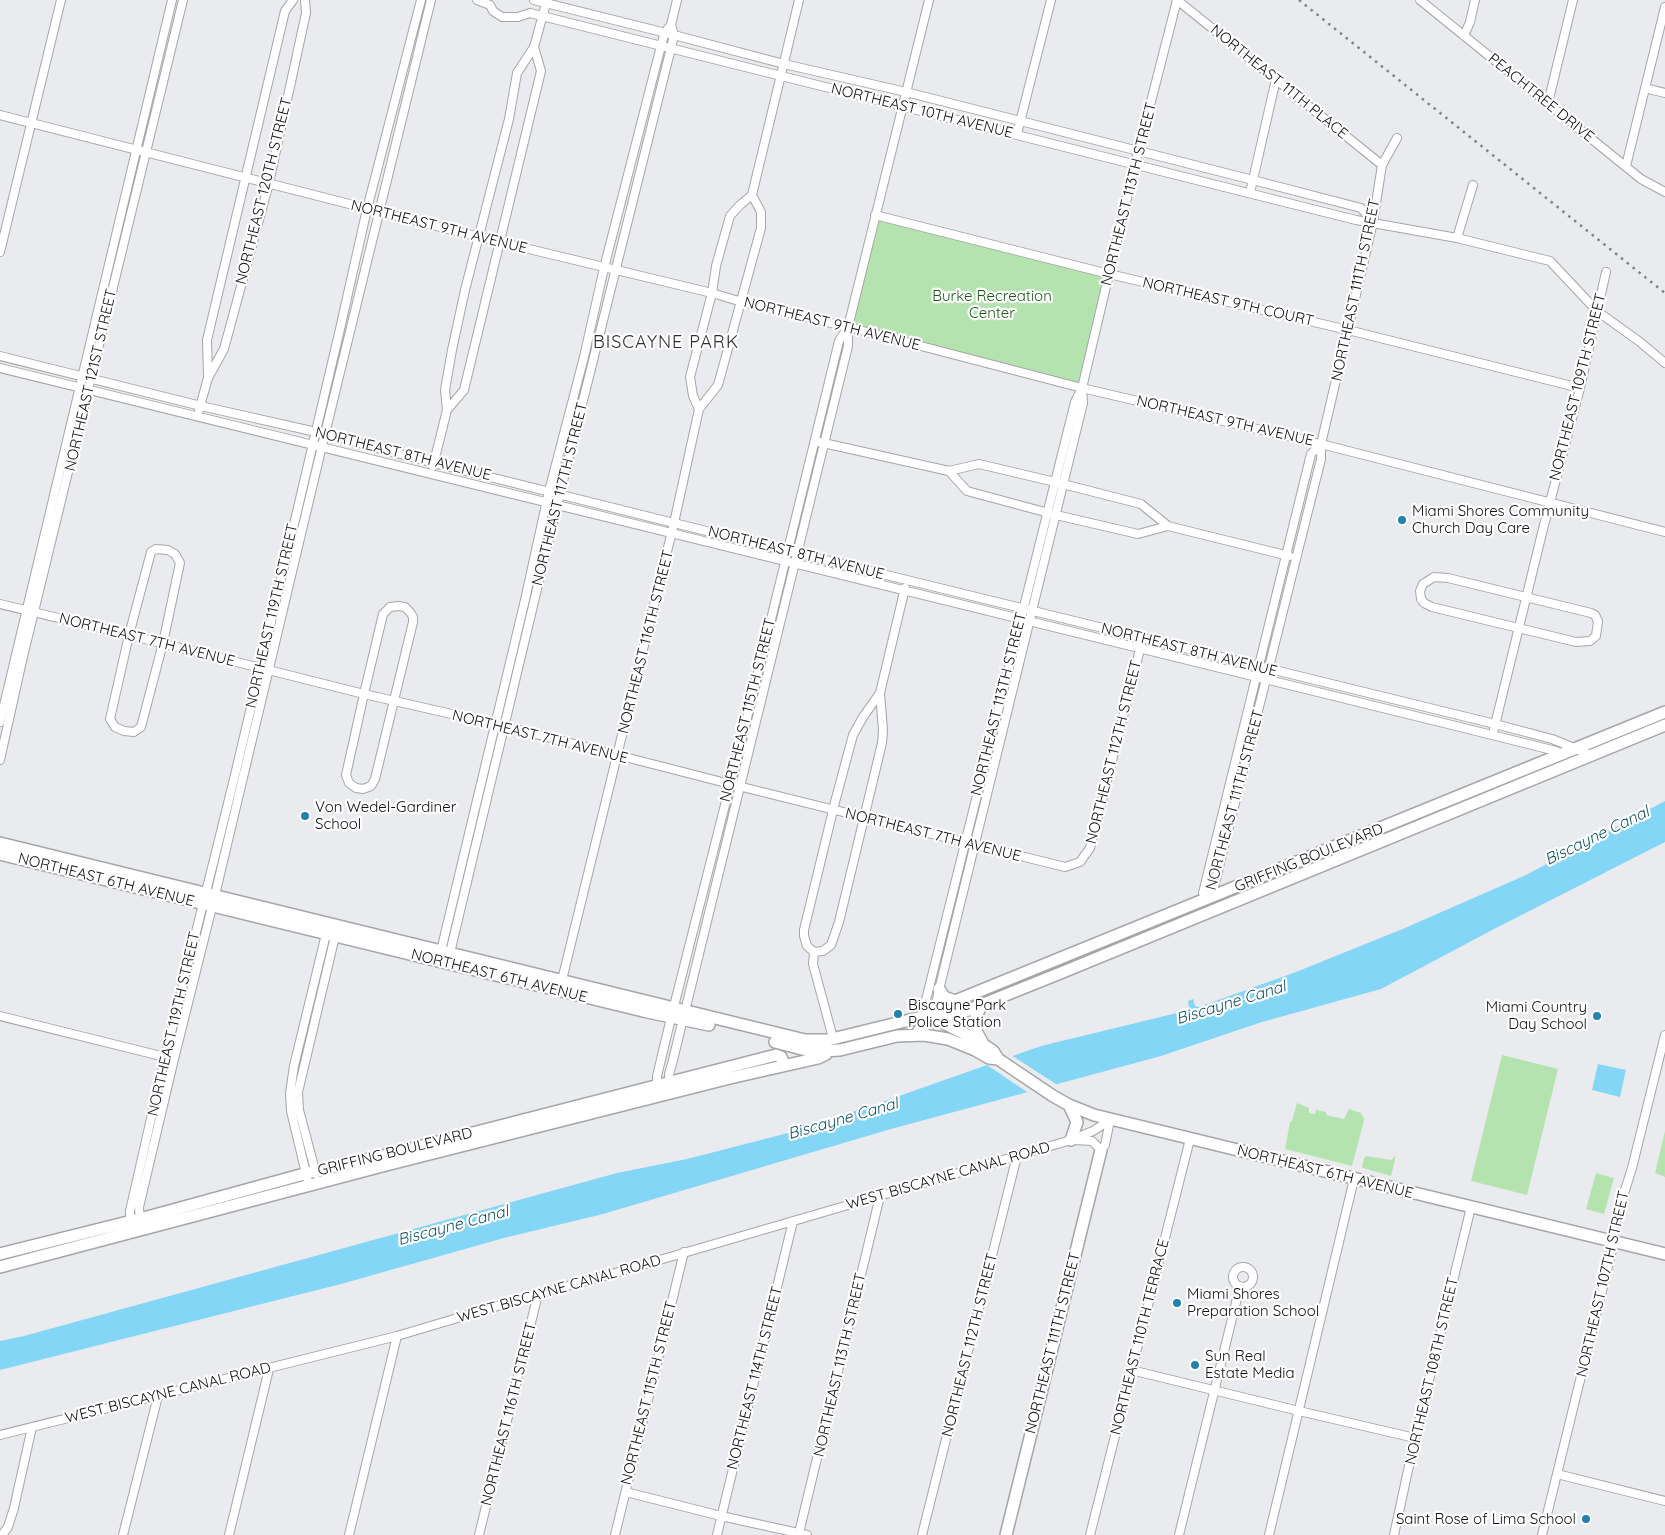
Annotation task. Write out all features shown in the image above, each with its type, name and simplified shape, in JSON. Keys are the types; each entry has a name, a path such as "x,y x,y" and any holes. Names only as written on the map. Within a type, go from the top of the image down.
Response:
{"street":[{"path":"0,252 61,0"},
{"name":"NORTHEAST 121ST STREET","path":"0,722 172,0"},
{"name":"NORTHEAST 121ST STREET","path":"0,760 22,661 183,0"},
{"name":"NORTHEAST 120TH STREET","path":"208,378 207,340 285,11 293,0"},
{"name":"NORTHEAST 120TH STREET","path":"198,415 208,378 224,349 269,183 306,13 305,0"},
{"name":"NORTHEAST 119TH STREET","path":"135,1226 174,1059 260,667 367,209 421,0"},
{"name":"NORTHEAST 119TH STREET","path":"135,1226 130,1211 165,1057 209,900 268,670 431,0"},
{"name":"NORTHEAST 10TH AVENUE","path":"477,0 490,5 493,11 502,17 518,17 530,13 543,16 1356,220 1457,238 1550,261 1597,311 1665,363"},
{"name":"NORTHEAST 10TH AVENUE","path":"534,0 784,64 906,92 1361,208 1373,222"},
{"name":"NORTHEAST 117TH STREET","path":"444,957 549,491 661,46 665,32 671,25 677,0"},
{"path":"699,409 693,396 690,377 712,293 716,266 730,216 752,194 798,0"},
{"name":"NORTHEAST 115TH STREET","path":"657,1090 740,787 848,346 848,327 929,0"},
{"path":"1017,134 1050,0"},
{"name":"NORTHEAST 11TH PLACE","path":"1177,0 1382,166"},
{"name":"NORTHEAST 113TH STREET","path":"932,1018 925,1004 1075,402 1082,388 1134,164 1177,0"},
{"name":"PEACHTREE DRIVE","path":"1420,0 1626,166 1649,184 1665,192"},
{"path":"1464,36 1470,22 1475,0"},
{"path":"1548,103 1574,0"},
{"path":"432,473 447,410 445,390 450,358 465,290 509,119 517,73 534,48 547,2"},
{"path":"1626,166 1665,6"},
{"name":"NORTHEAST 117TH STREET","path":"444,957 504,726 557,504 671,48 674,35 671,25"},
{"path":"447,410 464,390 541,71 534,48"},
{"path":"1250,193 1276,79"},
{"path":"1645,88 1665,93"},
{"name":"NORTHEAST 9TH AVENUE","path":"0,115 479,238 500,241 616,271 712,293 1082,388 1321,444 1665,532"},
{"name":"NORTHEAST 111TH STREET","path":"1321,444 1311,454 1203,892 1207,899 1213,891 1321,459 1321,444 1373,222 1382,166 1398,138"},
{"path":"1457,238 1474,185"},
{"name":"NORTHEAST 116TH STREET","path":"561,985 672,533 699,409 718,385 761,228 761,212 752,194"},
{"name":"NORTHEAST 9TH COURT","path":"875,215 1109,274 1348,330 1580,388"},
{"name":"NORTHEAST 109TH STREET","path":"1493,735 1549,503 1580,388 1606,272"},
{"name":"NORTHEAST 115TH STREET","path":"670,1087 669,1074 678,1014 730,784 839,341 848,327"},
{"name":"NORTHEAST 8TH AVENUE","path":"0,356 83,375 201,406 326,434 674,523 1496,724 1552,739 1590,755"},
{"name":"NORTHEAST 8TH AVENUE","path":"0,368 198,415 547,501 784,562 1493,735 1562,754 1574,761"},
{"name":"NORTHEAST 113TH STREET","path":"932,1018 1084,403 1082,388"},
{"path":"814,442 949,471 979,464 1064,484 1141,504 1168,526 1297,558"},
{"path":"949,471 967,491 1056,515 1138,534 1168,526"},
{"path":"156,549 168,550 175,554 180,563 163,643 142,727 134,732 124,731 115,727 110,719 151,552 156,549"},
{"path":"1442,577 1526,597 1595,615 1598,621 1598,630 1593,639 1581,643 1428,606 1421,599 1420,591 1423,584 1430,579 1442,577"},
{"path":"880,693 868,708 853,734 833,810 804,930 805,942 814,952 828,948 834,940 883,737 880,693 907,580"},
{"name":"NORTHEAST 7TH AVENUE","path":"0,604 364,694 504,726 1058,866 1070,866 1080,862"},
{"path":"398,606 405,607 410,612 413,622 395,701 375,779 371,786 363,789 356,788 350,783 346,775 364,694 383,614 390,607 398,606"},
{"path":"1095,637 1097,627"},
{"name":"NORTHEAST 112TH STREET","path":"1080,862 1090,848 1143,639"},
{"name":"GRIFFING BOULEVARD","path":"1479,794 1543,762 1665,712"},
{"name":"GRIFFING BOULEVARD","path":"813,1041 932,1018 982,1004 1207,899 1278,876 1479,794 1590,755 1665,724"},
{"path":"1542,748 1545,754 1543,762"},
{"name":"NORTHEAST 6TH AVENUE","path":"0,843 209,900"},
{"name":"NORTHEAST 6TH AVENUE","path":"0,854 209,900 561,985 678,1014 806,1050 832,1051 892,1037 916,1034 946,1039 975,1050 989,1058 998,1059"},
{"name":"GRIFFING BOULEVARD","path":"916,1034 932,1018 955,1001 1203,913 1278,876"},
{"path":"1203,913 1207,899"},
{"path":"314,1184 299,1110 298,1092 332,930"},
{"path":"814,952 813,964 833,1038"},
{"path":"939,989 944,998 955,1001"},
{"path":"982,1004 976,1016 975,1024 976,1031 983,1044"},
{"name":"NORTHEAST 6TH AVENUE","path":"678,1014 813,1041"},
{"path":"0,1016 174,1059"},
{"path":"932,1018 946,1039"},
{"name":"NORTHEAST 6TH AVENUE","path":"932,1018 983,1044 993,1051 998,1059 1046,1092 1088,1114 1665,1254"},
{"name":"NORTHEAST 107TH STREET","path":"1542,1535 1614,1242 1612,1232 1632,1168 1665,1035"},
{"name":"GRIFFING BOULEVARD","path":"0,1267 311,1172 670,1087 818,1058 832,1051"},
{"name":"GRIFFING BOULEVARD","path":"0,1254 135,1226 314,1184 657,1090"},
{"path":"1069,1105 1077,1122 1071,1140 1092,1141 1101,1150 1105,1145 1110,1120"},
{"name":"WEST BISCAYNE CANAL ROAD","path":"0,1435 397,1336 1071,1140 1096,1130 1110,1120"},
{"name":"NORTHEAST 110TH TERRACE","path":"1090,1535 1190,1139"},
{"name":"NORTHEAST 111TH STREET","path":"1006,1535 1101,1150"},
{"name":"NORTHEAST 112TH STREET","path":"922,1535 1017,1156"},
{"path":"1269,1535 1354,1179"},
{"name":"NORTHEAST 113TH STREET","path":"803,1534 880,1196"},
{"name":"NORTHEAST 108TH STREET","path":"1394,1535 1415,1438 1471,1207"},
{"name":"NORTHEAST 114TH STREET","path":"716,1535 793,1221"},
{"name":"NORTHEAST 115TH STREET","path":"615,1535 684,1252"},
{"path":"1179,1535 1240,1286"},
{"name":"NORTHEAST 116TH STREET","path":"479,1535 538,1294"},
{"path":"348,1535 397,1336"},
{"path":"229,1535 269,1368"},
{"path":"1131,1370 1415,1438"},
{"path":"123,1535 158,1396"},
{"path":"2,1535 8,1527 14,1508 32,1427"},
{"path":"1557,1474 1665,1501"},
{"path":"626,1492 803,1534"}],"green space":[{"name":"Burke Recreation Center","path":"875,215 1109,274 1082,388 848,327"},
{"path":"1502,1055 1558,1069 1527,1195 1471,1181"},
{"path":"1297,1103 1309,1108 1309,1113 1315,1114 1316,1110 1326,1112 1326,1115 1344,1119 1349,1109 1361,1113 1364,1119 1352,1166 1285,1149 1290,1122 1292,1121"},
{"path":"1665,1131 1665,1177 1655,1173"},
{"path":"1396,1155 1391,1176 1363,1168 1362,1166 1364,1158 1367,1156 1391,1160"},
{"path":"1596,1173 1614,1178 1604,1214 1586,1209"}],"water":[{"name":"Biscayne Canal","path":"1665,801 1665,842 1381,989 1262,1022 1161,1056 891,1129 603,1214 504,1238 341,1284 0,1370 0,1341 617,1173 687,1159 792,1132 1041,1046 1177,1013 1182,1014 1189,1009 1188,1001 1193,999 1195,1006 1199,1007 1296,972 1405,928 1526,875"},
{"path":"1598,1064 1626,1070 1620,1097 1592,1090"}],"pier":[{"path":"1011,1055 1059,1086 1030,1094 987,1065"}],"railway":[{"path":"1299,0 1665,293"}],"place":[{"name":"Miami Shores Community Church Day Care","path":"1402,520"},
{"name":"Von Wedel-Gardiner School","path":"305,816"},
{"name":"Biscayne Park Police Station","path":"898,1014"},
{"name":"Miami Country Day School","path":"1597,1016"},
{"name":"Miami Shores Preparation School","path":"1177,1303"},
{"name":"Sun Real Estate Media","path":"1195,1365"},
{"name":"Saint Rose of Lima School","path":"1586,1519"}],"district":[{"name":"BISCAYNE PARK","path":"666,343"}]}
